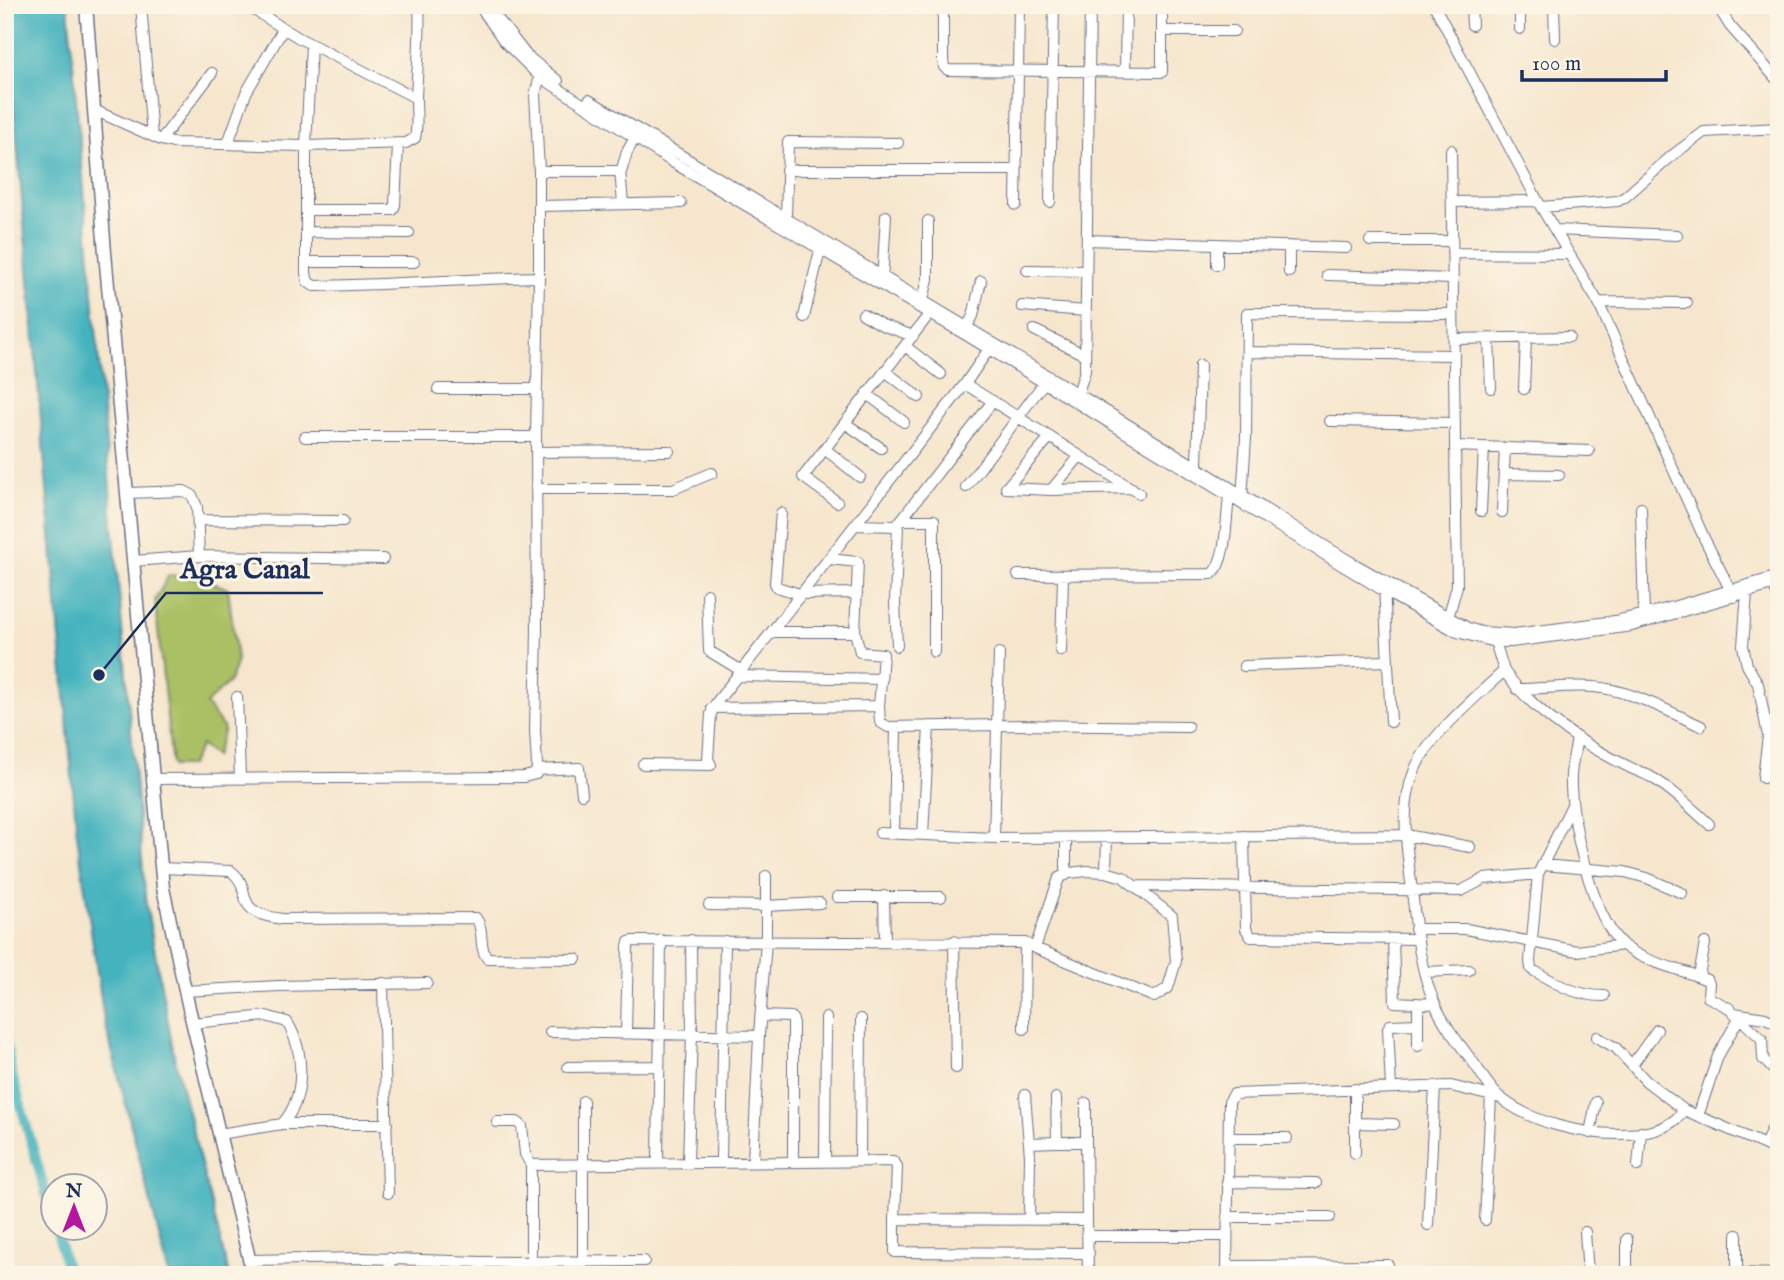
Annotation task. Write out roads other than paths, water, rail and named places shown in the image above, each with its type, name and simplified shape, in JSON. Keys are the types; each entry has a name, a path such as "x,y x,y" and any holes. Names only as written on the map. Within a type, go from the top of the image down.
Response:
{"street":[{"path":"86,5 161,868 192,1023 253,1275"},
{"path":"141,5 157,138"},
{"path":"246,5 311,45 416,98"},
{"path":"94,110 173,143 398,145 415,138 421,34 419,5"},
{"path":"479,5 504,41 541,73 703,175 965,330 1457,632 1531,640 1632,626 1777,581"},
{"path":"487,5 541,73"},
{"path":"943,5 945,69 1162,72 1162,5"},
{"path":"1016,205 1018,5"},
{"path":"1051,202 1054,5"},
{"path":"1076,398 1085,376 1090,5"},
{"path":"1125,71 1126,5"},
{"path":"1434,5 1540,204 1598,302 1705,540 1733,594"},
{"path":"1471,5 1472,25"},
{"path":"1520,5 1520,29"},
{"path":"1554,5 1555,39"},
{"path":"1717,6 1776,5"},
{"path":"1717,6 1730,26 1779,82"},
{"path":"228,143 246,93 283,29"},
{"path":"1162,31 1234,31"},
{"path":"311,45 306,146 308,282 314,286 539,277"},
{"path":"157,138 212,73"},
{"path":"152,779 524,777 533,776 537,770 535,731 539,171 535,94 541,73"},
{"path":"1452,202 1540,204 1618,201 1703,132 1779,128"},
{"path":"623,203 623,161 637,134"},
{"path":"778,218 790,141 898,143"},
{"path":"306,210 393,210 396,205 398,145"},
{"path":"1448,618 1457,586 1451,150"},
{"path":"786,170 1016,170"},
{"path":"539,171 621,172"},
{"path":"539,206 681,203"},
{"path":"882,282 886,216"},
{"path":"923,300 928,279 928,221"},
{"path":"1555,230 1677,235"},
{"path":"306,232 409,233"},
{"path":"1087,240 1346,248"},
{"path":"1370,241 1452,240"},
{"path":"1217,244 1217,265"},
{"path":"1289,246 1289,272"},
{"path":"804,317 825,249"},
{"path":"1452,253 1569,254"},
{"path":"306,262 414,262"},
{"path":"1027,270 1086,271"},
{"path":"1327,275 1453,279"},
{"path":"965,330 977,304 981,281"},
{"path":"882,282 923,300 932,311"},
{"path":"1598,302 1687,303"},
{"path":"1023,306 1086,311"},
{"path":"837,502 803,478 932,311"},
{"path":"1242,500 1247,313 1453,314"},
{"path":"863,314 882,325 913,336"},
{"path":"1034,330 1085,355"},
{"path":"1454,339 1569,337"},
{"path":"1489,339 1491,388"},
{"path":"1524,390 1526,339"},
{"path":"905,346 941,374"},
{"path":"643,764 711,765 708,759 712,708 965,384 991,346"},
{"path":"991,346 1043,384 1076,398"},
{"path":"1248,352 1454,355"},
{"path":"1191,467 1200,365"},
{"path":"885,371 919,397"},
{"path":"965,384 993,401 1136,491 1006,488 1050,437"},
{"path":"966,487 1043,384"},
{"path":"438,389 537,389"},
{"path":"867,394 904,422"},
{"path":"897,646 899,523 993,401"},
{"path":"1330,421 1455,423"},
{"path":"845,423 881,448"},
{"path":"305,437 536,437"},
{"path":"1455,446 1589,451"},
{"path":"1481,511 1484,447"},
{"path":"1502,512 1505,448"},
{"path":"825,449 860,477"},
{"path":"536,452 669,451"},
{"path":"1051,490 1080,456"},
{"path":"1191,467 1229,497 1242,500"},
{"path":"537,489 673,489 712,473"},
{"path":"1504,474 1559,475"},
{"path":"127,493 189,493 196,500 199,556"},
{"path":"1018,575 1212,574 1221,559 1229,497"},
{"path":"1641,508 1644,615"},
{"path":"780,513 775,583 781,590 800,594 856,593"},
{"path":"198,520 343,521"},
{"path":"855,525 934,520 934,652"},
{"path":"133,561 199,556 383,559"},
{"path":"829,559 858,562 855,632 861,653 883,654 879,706 880,722 883,726 997,724 1188,727"},
{"path":"1061,651 1063,576"},
{"path":"1384,586 1494,638 1644,615 1747,593 1777,581"},
{"path":"1777,581 1779,598"},
{"path":"1384,586 1391,722"},
{"path":"1747,593 1743,646 1747,665 1758,684 1769,736 1763,778"},
{"path":"707,594 709,651 740,674 882,679"},
{"path":"772,632 855,632"},
{"path":"1494,638 1504,671 1517,689 1577,738 1630,768 1650,776 1678,796 1709,824"},
{"path":"994,838 999,653"},
{"path":"1244,666 1387,661"},
{"path":"1486,1220 1496,1097 1435,1004 1425,972 1415,934 1406,835 1407,798 1416,768 1433,743 1504,671"},
{"path":"1517,689 1607,689 1634,696 1700,726"},
{"path":"237,697 240,777"},
{"path":"712,708 879,706"},
{"path":"1765,720 1779,724"},
{"path":"923,835 929,726"},
{"path":"894,834 896,727"},
{"path":"1577,738 1571,775 1572,804 1586,869 1604,917 1623,945 1637,955 1707,980 1708,997 1736,1016 1762,1039 1763,1059 1779,1075"},
{"path":"537,770 579,768 582,794"},
{"path":"1572,804 1541,870 1531,969 1567,989 1604,996"},
{"path":"880,833 994,838 1406,835 1470,847"},
{"path":"1244,836 1246,929 1251,937 1392,939 1466,929 1584,952 1623,945"},
{"path":"1106,872 1107,837"},
{"path":"1066,838 1066,875"},
{"path":"161,868 231,872 238,878 251,910 267,917 477,918 481,926 484,958 576,959"},
{"path":"1135,886 1461,891 1484,879 1541,870 1586,869 1635,874 1682,893"},
{"path":"626,1034 629,942 766,940 1025,943 1035,948 1102,978 1154,997 1168,988 1177,961 1172,916 1123,877 1106,872 1087,871 1059,878 1035,948"},
{"path":"753,1161 766,940 766,876"},
{"path":"884,896 885,942"},
{"path":"837,897 941,897"},
{"path":"709,905 820,903"},
{"path":"1392,939 1395,1002 1435,1004"},
{"path":"658,1162 661,940"},
{"path":"688,1162 692,1034 691,940"},
{"path":"721,1161 725,940"},
{"path":"954,941 956,1068"},
{"path":"1024,1029 1025,943"},
{"path":"1699,976 1705,943"},
{"path":"1425,972 1469,970"},
{"path":"383,983 388,1193"},
{"path":"185,991 426,983"},
{"path":"1418,1004 1418,1046"},
{"path":"192,1023 266,1016 287,1022 299,1064 300,1092 294,1109 282,1124"},
{"path":"761,1016 791,1017 793,1020 793,1161"},
{"path":"1736,1016 1765,1018 1779,1024"},
{"path":"1698,1116 1718,1056 1736,1016"},
{"path":"825,1161 826,1018"},
{"path":"860,1161 861,1018"},
{"path":"1391,1087 1388,1028 1390,1025 1418,1024"},
{"path":"1632,1065 1657,1030"},
{"path":"550,1032 760,1036"},
{"path":"1597,1037 1616,1048 1646,1081 1684,1110 1779,1151"},
{"path":"568,1067 658,1066"},
{"path":"1427,1225 1435,1086"},
{"path":"1388,1265 1227,1270 1229,1102 1234,1094 1391,1087 1462,1088 1496,1097 1529,1114 1590,1133 1641,1132 1668,1127 1678,1120 1684,1110"},
{"path":"1355,1088 1355,1153"},
{"path":"1025,1095 1029,1143 1029,1219"},
{"path":"1056,1098 1057,1142"},
{"path":"583,1101 583,1261"},
{"path":"1590,1133 1596,1102"},
{"path":"1086,1103 1088,1275"},
{"path":"1765,1145 1779,1113"},
{"path":"497,1122 517,1122 522,1126 525,1154 531,1165 531,1275"},
{"path":"1355,1123 1394,1124"},
{"path":"219,1134 282,1124 387,1124"},
{"path":"1638,1166 1641,1132"},
{"path":"1229,1138 1287,1138"},
{"path":"1029,1143 1086,1143"},
{"path":"531,1165 893,1161 897,1164 895,1252 1089,1253"},
{"path":"1227,1182 1316,1183"},
{"path":"1227,1217 1330,1217"},
{"path":"895,1219 1087,1220"},
{"path":"1585,1232 1588,1275"},
{"path":"1737,1235 1737,1274 1779,1274"},
{"path":"1089,1236 1227,1236"},
{"path":"1627,1239 1627,1275"},
{"path":"249,1260 389,1258 481,1262 644,1261"},
{"path":"389,1258 390,1275"},
{"path":"481,1262 481,1275"}],"water":[{"path":"5,5 68,5 146,904 175,1060 229,1275 169,1275 104,1019 77,835"}],"waterway":[{"path":"5,1036 11,1071 40,1172"},
{"path":"60,1242 68,1275"}],"place":[{"name":"Agra Canal","path":"99,675"}]}
